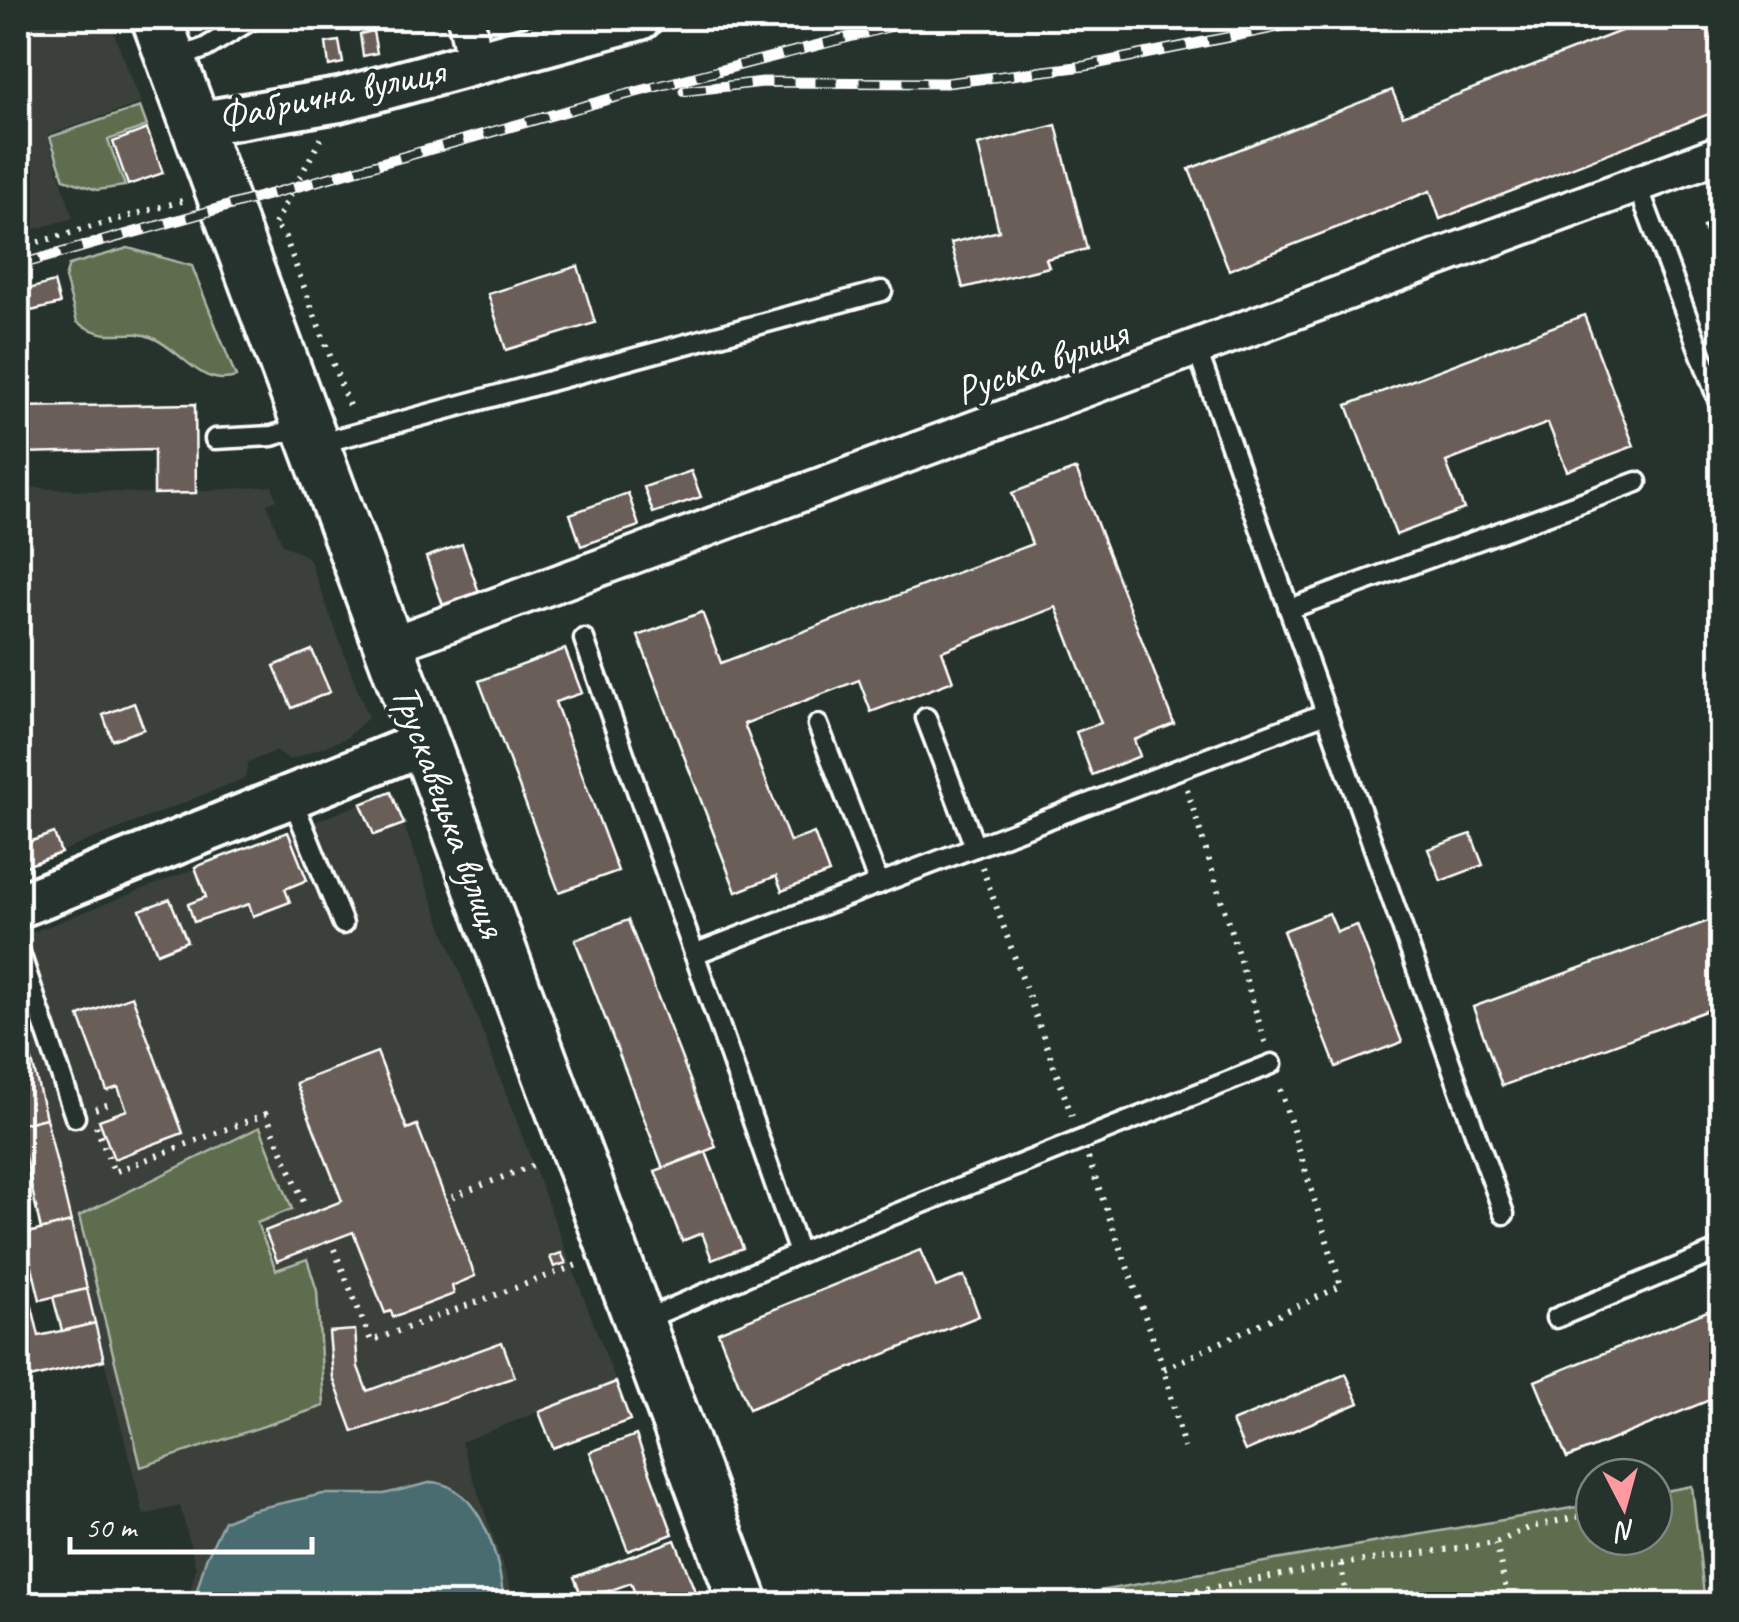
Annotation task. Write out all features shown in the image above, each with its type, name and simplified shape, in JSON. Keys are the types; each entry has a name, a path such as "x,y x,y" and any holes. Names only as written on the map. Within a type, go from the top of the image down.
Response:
{"main road":[{"name":"Трускавецька вулиця","path":"164,39 744,1604"}],"street":[{"path":"466,18 475,62"},
{"name":"Фабрична вулиця","path":"196,124 339,100 640,18"},
{"name":"Руська вулиця","path":"388,646 1722,153"},
{"path":"18,906 424,743"}],"lane":[{"path":"164,39 205,48 254,18"},
{"path":"1637,184 1722,410"},
{"path":"214,438 313,435 882,292"},
{"path":"1197,350 1504,1214"},
{"path":"1289,609 1636,482"},
{"path":"584,639 799,1253"},
{"path":"694,954 1326,713"},
{"path":"926,718 975,847"},
{"path":"818,725 879,884"},
{"path":"292,796 342,924"},
{"path":"18,948 83,1114"},
{"path":"639,1322 799,1253 1272,1064"},
{"path":"1556,1318 1722,1249"}],"path":[{"path":"275,224 339,100"},
{"path":"18,248 193,198"},
{"path":"1164,1370 1340,1286 1180,769"},
{"path":"975,847 1164,1370 1184,1448"},
{"path":"83,1114 114,1172 266,1114 306,1207"},
{"path":"452,1197 548,1160"},
{"path":"334,1249 371,1341 586,1261"},
{"path":"1124,1604 1341,1564 1496,1544 1532,1527 1574,1518"},
{"path":"1496,1544 1509,1604"},
{"path":"1341,1564 1347,1604"}],"shaded area":[{"path":"18,18 108,18 141,103 47,135 73,218 18,234"},
{"path":"272,486 277,500 267,504 282,544 309,558 368,718 346,738 290,760 276,751 248,762 245,778 18,869 18,487 154,494"},
{"path":"391,792 616,1382 461,1442 516,1604 187,1604 196,1568 180,1506 144,1515 104,1360 18,1003 18,938"}],"green space":[{"path":"140,107 147,126 108,140 125,186 97,190 64,179 50,137"},
{"path":"128,248 192,266 236,377 223,379 202,373 153,338 99,333 77,322 65,278 69,265"},
{"path":"260,1127 292,1209 257,1223 276,1270 307,1259 317,1291 324,1406 141,1467 79,1216"},
{"path":"1692,1486 1705,1604 1025,1604 1574,1508 1574,1557 1674,1557 1674,1489"}],"water":[{"path":"433,1482 450,1487 465,1498 486,1529 504,1604 193,1604 206,1559 224,1521 251,1510 323,1494 384,1494"},
{"path":"1721,1488 1721,1536 1707,1518 1708,1496"}],"building":[{"path":"1654,18 1722,18 1722,109 1440,219 1430,191 1229,270 1189,169 1392,90 1403,116"},
{"path":"373,31 377,53 363,56 360,34"},
{"path":"339,41 343,63 329,66 326,43"},
{"path":"1056,125 1087,249 1046,259 1049,267 963,288 951,243 999,231 978,145"},
{"path":"147,129 163,173 128,185 113,142"},
{"path":"1722,220 1722,273 1703,227"},
{"path":"578,266 595,323 506,350 488,294"},
{"path":"54,282 60,304 31,311 25,290"},
{"path":"1584,315 1634,446 1567,471 1548,423 1446,462 1464,509 1396,535 1347,405"},
{"path":"195,404 196,493 154,494 154,450 18,453 18,407"},
{"path":"1076,469 1174,724 1134,740 1140,756 1092,775 1076,732 1101,723 1056,607 942,651 953,681 871,712 859,680 744,724 790,842 814,833 829,873 782,891 776,876 736,892 638,636 702,612 721,663 1032,544 1012,493"},
{"path":"691,471 701,497 653,513 644,487"},
{"path":"628,493 639,526 581,546 570,514"},
{"path":"462,544 481,598 445,611 426,557"},
{"path":"565,649 582,693 555,702 618,871 559,892 479,681"},
{"path":"312,650 330,692 292,708 274,666"},
{"path":"134,703 144,729 112,740 103,715"},
{"path":"391,792 404,824 374,835 361,804"},
{"path":"288,832 307,880 285,889 290,902 253,916 249,904 194,922 188,904 206,897 195,867"},
{"path":"54,833 61,853 18,869 18,846"},
{"path":"1471,834 1483,865 1441,881 1428,849"},
{"path":"170,899 187,941 157,953 140,910"},
{"path":"1329,913 1337,932 1357,925 1402,1042 1336,1067 1283,931"},
{"path":"1722,916 1722,1005 1502,1086 1473,1007"},
{"path":"628,920 716,1147 663,1168 575,940"},
{"path":"132,996 183,1133 114,1159 99,1120 127,1110 118,1087 107,1091 79,1016"},
{"path":"21,1016 46,1118 18,1125 18,1017"},
{"path":"377,1052 407,1129 417,1125 475,1276 452,1286 454,1294 393,1317 391,1311 385,1313 353,1232 277,1261 265,1231 342,1201 296,1083"},
{"path":"46,1118 71,1222 41,1230 18,1125"},
{"path":"706,1152 743,1248 712,1260 702,1233 682,1241 655,1171"},
{"path":"71,1222 87,1289 40,1300 24,1234"},
{"path":"920,1250 936,1287 964,1276 979,1316 749,1409 718,1332"},
{"path":"561,1253 566,1263 554,1267 550,1257"},
{"path":"24,1273 39,1336 95,1323 104,1360 18,1381 18,1274"},
{"path":"87,1289 95,1323 62,1331 53,1297"},
{"path":"1722,1305 1722,1395 1567,1458 1535,1381"},
{"path":"355,1330 358,1367 367,1391 502,1342 515,1377 353,1432 333,1378 329,1332"},
{"path":"1346,1374 1359,1403 1245,1451 1232,1422"},
{"path":"616,1382 630,1420 553,1448 539,1412"},
{"path":"636,1435 673,1534 628,1551 590,1452"},
{"path":"675,1540 700,1604 639,1604 631,1583 583,1600 574,1577"}],"railway":[{"path":"18,265 609,99 923,18"},
{"path":"684,91 763,82 946,83 1085,66 1323,18"}]}
